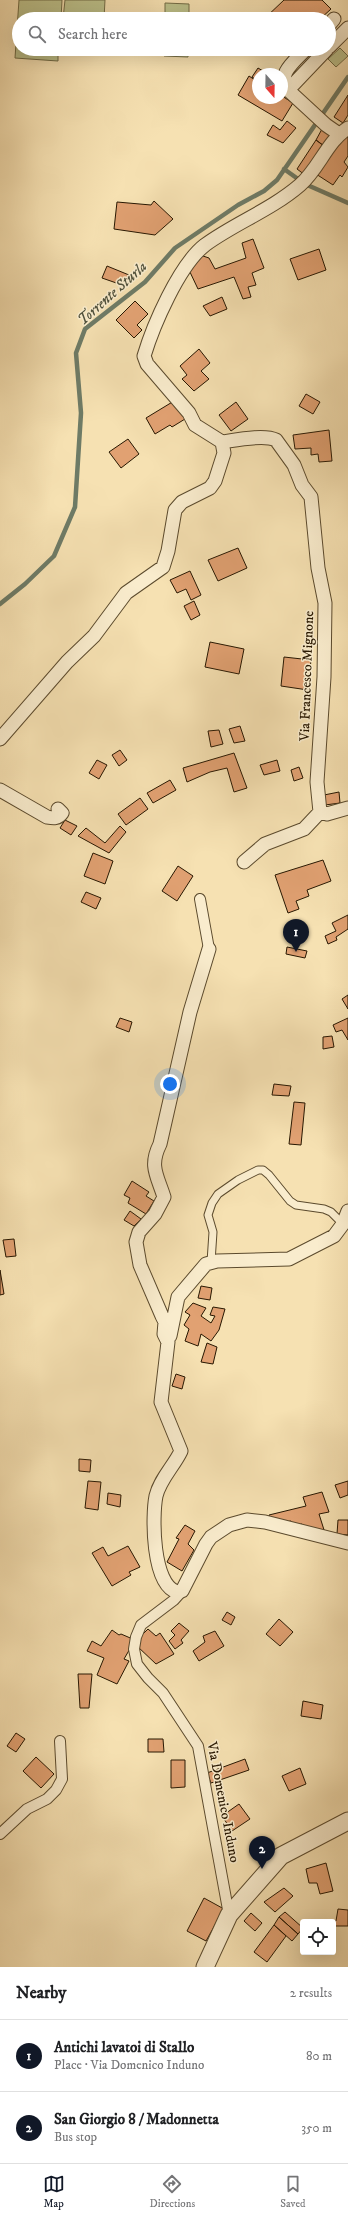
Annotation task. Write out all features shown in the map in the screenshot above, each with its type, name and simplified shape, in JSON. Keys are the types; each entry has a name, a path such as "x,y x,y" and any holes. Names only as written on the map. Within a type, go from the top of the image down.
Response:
{"street":[{"path":"336,40 348,28"},
{"path":"288,70 300,56"},
{"path":"288,86 320,56"},
{"path":"0,739 67,662 94,636 126,593 163,567 168,551 175,510 182,502 210,488 215,481 224,453 222,442 195,425 189,413 147,364 144,356 162,310 180,275 202,244 248,218 273,206 304,181 343,131 326,125 288,92"},
{"name":"Via Francesco Mignone","path":"222,442 243,439 272,438 276,440 294,465 302,486 311,497 316,526 318,568 325,610 325,669 317,782 320,812"},
{"path":"0,790 47,817 54,819 60,817 62,814 58,809"},
{"path":"244,862 251,854 265,844 304,829 320,812 327,814 348,808"},
{"path":"168,1342 164,1334 162,1316 140,1265 136,1242 139,1232 155,1214 164,1197 154,1167 153,1157 162,1138 190,1012 209,949 200,899"},
{"path":"348,1211 343,1224 334,1236 289,1259 211,1262 206,1264 178,1297 168,1342 161,1402 181,1450 160,1484 156,1496 154,1530 156,1552 163,1578 175,1592 182,1591 206,1544 220,1531 238,1522 247,1520 265,1522 348,1543"},
{"name":"Via Domenico Induno","path":"182,1591 174,1600 141,1625 136,1637 134,1649 137,1664 163,1693 198,1746 229,1914"},
{"path":"0,1834 27,1809 47,1798 56,1790 62,1779 60,1740"},
{"path":"205,1967 229,1914 281,1856 348,1821"}],"lane":[{"path":"211,1262 213,1232 208,1215 212,1202 218,1194 238,1180 258,1170 263,1170 269,1175 290,1201 296,1205 324,1209 331,1212 343,1224"}],"green space":[{"path":"19,0 62,0 61,12 18,12"},
{"path":"65,0 105,0 104,12 64,12"},
{"path":"165,3 189,4 189,12 165,12"},
{"path":"340,48 348,56 336,67 328,59 331,56 336,56 336,52"},
{"path":"15,56 58,56 58,61 15,58"},
{"path":"164,56 188,56 188,57"}],"building":[{"path":"284,0 322,0 331,9 328,12 271,12"},
{"path":"249,76 252,78 252,103 238,95"},
{"path":"348,95 348,115 343,123 334,117"},
{"path":"288,100 293,103 282,121 253,104 288,104"},
{"path":"287,121 296,128 283,143 267,135 273,125 280,130"},
{"path":"322,129 331,135 324,146 316,140"},
{"path":"344,134 348,138 348,156 344,162 348,167 342,177 340,175 333,185 316,174"},
{"path":"316,140 324,146 305,175 297,169"},
{"path":"154,201 173,219 155,235 114,229 117,202 151,205"},
{"path":"253,239 264,268 252,273 256,285 248,287 251,297 243,299 234,277 198,289 189,270 198,259 203,256 209,258 215,269 246,258 242,243"},
{"path":"319,249 326,270 298,280 290,259"},
{"path":"107,266 129,275 125,286 102,278"},
{"path":"222,297 227,309 210,316 203,306"},
{"path":"135,301 148,314 137,325 142,330 134,338 116,320"},
{"path":"199,349 210,363 201,371 209,379 194,391 182,379 187,375 180,366"},
{"path":"306,394 320,402 313,414 299,406"},
{"path":"174,401 185,419 172,427 170,425 155,434 146,418"},
{"path":"236,402 248,419 231,431 219,415"},
{"path":"329,430 332,461 319,462 318,454 311,455 311,448 295,449 293,435"},
{"path":"128,439 139,454 121,468 109,452"},
{"path":"238,548 247,568 218,581 208,560"},
{"path":"190,571 201,595 191,600 186,589 177,593 170,580"},
{"path":"194,601 200,615 191,620 184,606"},
{"path":"210,642 244,649 239,674 205,667"},
{"path":"284,657 311,660 308,690 281,686"},
{"path":"240,726 245,741 234,743 229,729"},
{"path":"219,730 223,744 211,747 208,731"},
{"path":"120,750 127,760 119,766 112,755"},
{"path":"234,753 247,788 234,792 227,768 210,772 187,782 183,768"},
{"path":"97,760 107,765 99,779 89,773"},
{"path":"277,760 280,771 264,775 260,765"},
{"path":"299,767 303,778 294,781 291,770"},
{"path":"170,780 176,790 153,803 147,793"},
{"path":"339,792 340,803 325,805 324,795"},
{"path":"140,798 148,809 126,825 118,814"},
{"path":"65,820 77,826 71,835 60,828"},
{"path":"120,826 126,832 109,853 78,836 86,828 105,843"},
{"path":"93,853 113,861 105,884 84,876"},
{"path":"323,860 331,881 307,890 309,896 296,901 299,909 288,913 275,875"},
{"path":"178,866 193,876 177,901 162,891"},
{"path":"86,892 101,898 96,909 81,902"},
{"path":"348,915 348,929 336,937 337,940 328,944 325,936 336,931 332,923"},
{"path":"287,947 307,951 305,958 286,954"},
{"path":"348,995 348,1009 342,999"},
{"path":"120,1018 132,1022 129,1032 116,1027"},
{"path":"348,1018 348,1040 342,1030 336,1032 333,1025"},
{"path":"332,1036 334,1047 323,1049 323,1037"},
{"path":"274,1084 291,1086 289,1096 272,1095"},
{"path":"294,1102 305,1103 301,1145 289,1144"},
{"path":"132,1181 149,1192 146,1196 154,1201 146,1214 128,1203 130,1198 124,1195"},
{"path":"130,1211 141,1219 134,1226 124,1220"},
{"path":"14,1239 16,1256 6,1257 3,1240"},
{"path":"0,1270 4,1294 0,1295"},
{"path":"201,1286 212,1288 210,1300 198,1298"},
{"path":"193,1303 206,1308 201,1316 211,1323 215,1316 210,1315 213,1307 225,1309 219,1330 211,1341 201,1334 198,1346 185,1341 189,1329 184,1325 190,1315 185,1312"},
{"path":"207,1343 217,1347 213,1364 201,1362"},
{"path":"176,1374 185,1377 182,1389 172,1386"},
{"path":"79,1459 91,1460 90,1472 79,1471"},
{"path":"88,1481 101,1482 98,1510 85,1508"},
{"path":"348,1481 348,1495 340,1498 335,1485"},
{"path":"322,1492 329,1512 319,1514 325,1533 305,1529 302,1524 292,1526 291,1521 280,1523 270,1521 269,1515 306,1506 303,1497"},
{"path":"108,1493 121,1495 120,1507 107,1504"},
{"path":"338,1520 348,1520 348,1535 337,1534"},
{"path":"185,1525 195,1531 188,1544 194,1550 182,1571 167,1562 179,1539 176,1538"},
{"path":"128,1546 140,1567 129,1572 131,1575 112,1586 92,1553 103,1547 108,1556"},
{"path":"227,1612 235,1617 231,1625 222,1620"},
{"path":"279,1619 293,1632 280,1646 266,1634"},
{"path":"179,1623 189,1631 181,1640 183,1643 175,1649 169,1641 175,1635 171,1631"},
{"path":"148,1629 156,1636 160,1633 174,1654 156,1664 137,1646 142,1635"},
{"path":"112,1630 119,1635 121,1634 135,1640 124,1659 129,1661 117,1684 97,1675 104,1658 87,1651 92,1641 101,1646"},
{"path":"215,1631 224,1646 199,1661 193,1651 205,1642 203,1636"},
{"path":"78,1674 92,1674 89,1708 80,1708"},
{"path":"303,1701 323,1705 321,1719 301,1716"},
{"path":"16,1733 25,1739 16,1752 7,1746"},
{"path":"148,1739 163,1739 164,1752 148,1752"},
{"path":"36,1757 54,1774 41,1788 23,1771"},
{"path":"245,1759 249,1770 211,1783 207,1773"},
{"path":"171,1760 185,1760 185,1787 171,1788"},
{"path":"300,1768 306,1784 289,1791 282,1776"},
{"path":"239,1804 250,1819 232,1831 222,1816"},
{"path":"326,1863 333,1891 320,1894 317,1883 309,1883 306,1869"},
{"path":"284,1888 293,1896 275,1912 264,1902"},
{"path":"204,1898 224,1909 206,1941 187,1931"},
{"path":"338,1909 348,1910 348,1926 336,1926"},
{"path":"285,1912 300,1925 300,1932 298,1934 279,1917"},
{"path":"251,1913 262,1923 255,1931 244,1921"},
{"path":"279,1917 298,1934 292,1941 274,1925"},
{"path":"274,1925 286,1936 267,1962 254,1952"}],"waterway":[{"name":"Torrente Sturla","path":"0,604 25,584 54,556 75,507 81,413 76,353 85,329 145,282 175,248 238,205 264,191 277,180 348,77"},
{"path":"284,169 305,184 348,203"}],"place":[{"name":"Antichi lavatoi di Stallo","path":"296,952"},
{"name":"San Giorgio 8 / Madonnetta","path":"262,1869"}]}
